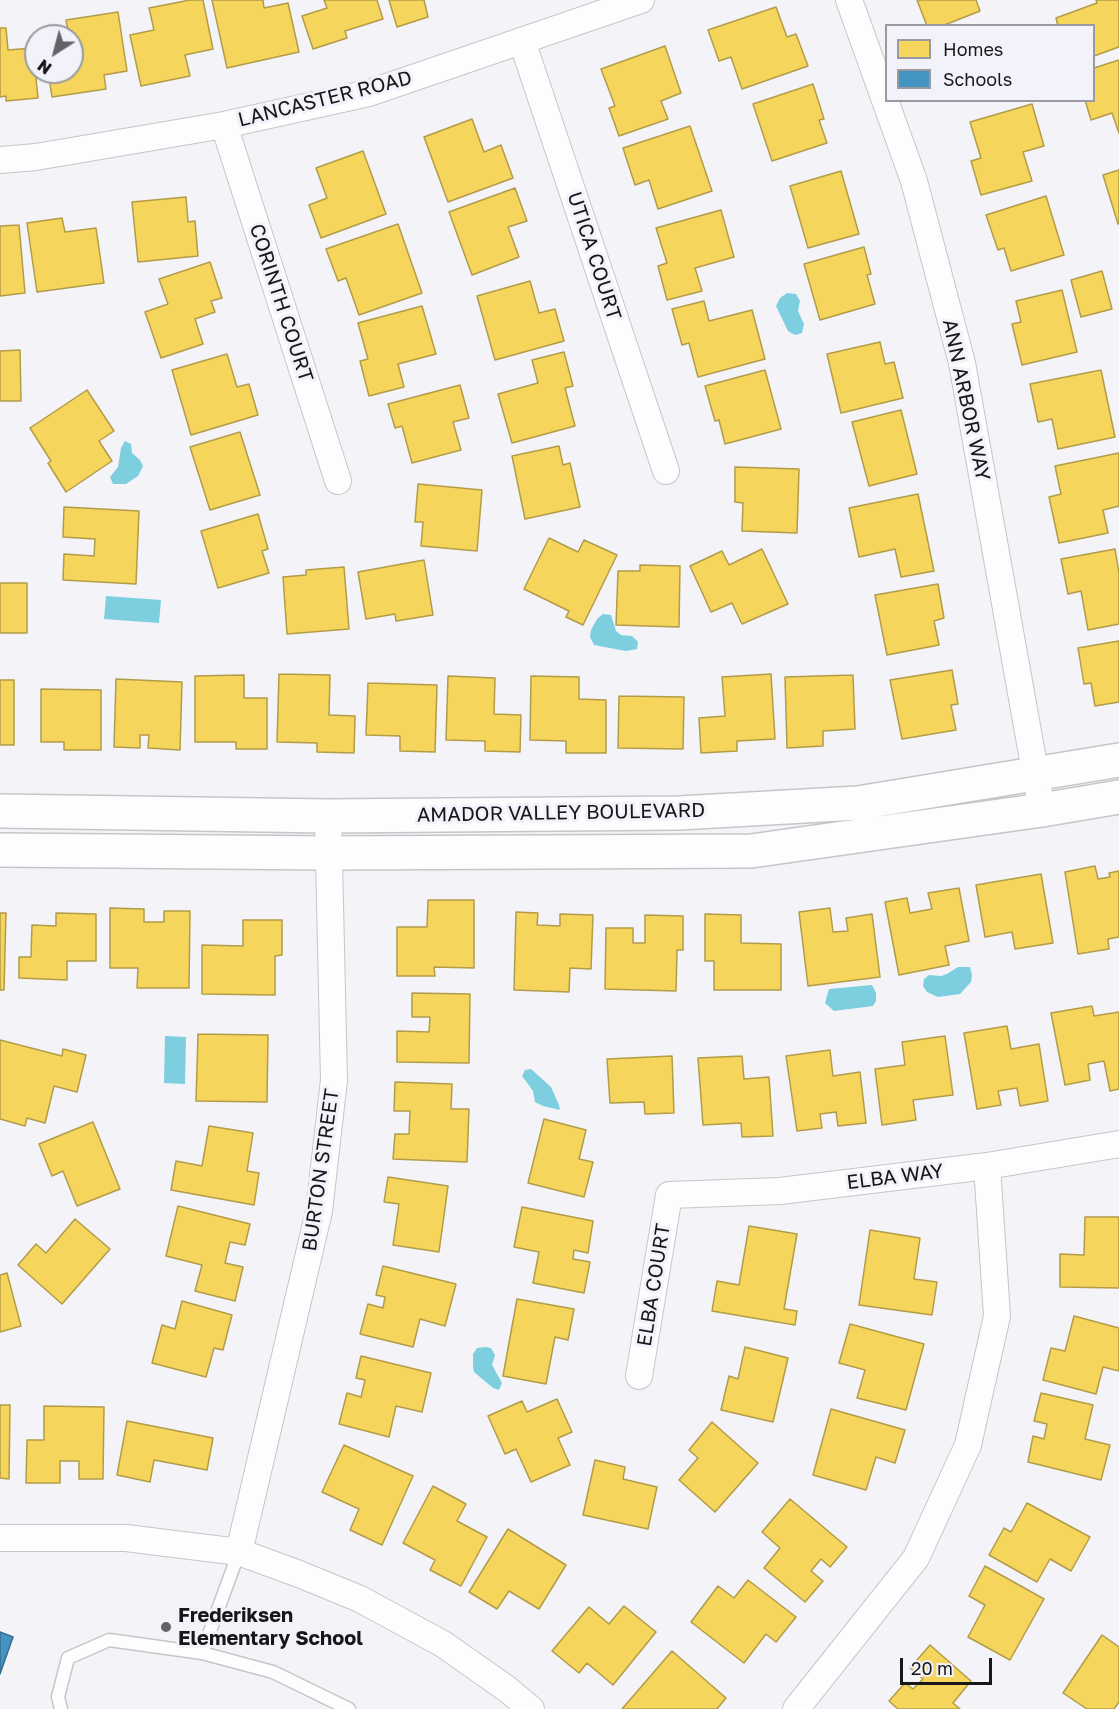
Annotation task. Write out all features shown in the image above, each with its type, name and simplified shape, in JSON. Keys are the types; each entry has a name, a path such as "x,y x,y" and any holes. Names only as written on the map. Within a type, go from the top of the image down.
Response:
{"street":[{"name":"LANCASTER ROAD","path":"0,160 36,157 224,125 369,93 641,0"},
{"name":"ANN ARBOR WAY","path":"849,0 885,101"},
{"name":"UTICA COURT","path":"522,40 666,471"},
{"name":"ANN ARBOR WAY","path":"885,102 914,182 962,363 1042,810"},
{"name":"CORINTH COURT","path":"224,125 338,481"},
{"name":"AMADOR VALLEY BOULEVARD","path":"0,812 328,816 679,813 846,804 1119,760"},
{"name":"AMADOR VALLEY BOULEVARD","path":"0,850 329,853 751,851 1119,797"},
{"name":"BURTON STREET","path":"239,1552 319,1211 334,1080 328,816"},
{"name":"ELBA WAY","path":"669,1195 780,1191 987,1166 1119,1144"},
{"path":"796,1709 916,1558 968,1444 997,1316 987,1166"},
{"name":"ELBA COURT","path":"639,1376 669,1195"},
{"path":"0,1538 126,1538 239,1552 360,1599 443,1644 507,1689 531,1709"}],"lane":[{"path":"202,1653 239,1552"},
{"path":"61,1709 58,1697 68,1658 109,1640 202,1653 273,1672 349,1709"}],"water":[{"path":"787,293 796,294 800,301 798,311 804,324 802,333 795,335 788,331 776,306 780,298"},
{"path":"125,441 131,444 132,453 143,466 138,476 126,484 113,484 110,477 118,467 121,448"},
{"path":"106,596 161,600 159,623 104,619"},
{"path":"603,614 611,615 616,631 621,635 632,636 638,642 637,649 626,651 594,645 590,637 591,630"},
{"path":"958,967 970,967 972,975 971,982 960,994 938,997 927,992 923,986 924,979 929,975 941,976"},
{"path":"872,985 876,993 873,1006 834,1011 825,1003 829,989"},
{"path":"165,1036 186,1037 185,1084 164,1083"},
{"path":"531,1069 551,1087 560,1110 535,1102 533,1091 522,1076 525,1070"},
{"path":"477,1348 491,1348 495,1355 492,1365 502,1383 499,1390 493,1388 474,1372 473,1354"}],"building: Homes":[{"path":"190,0 203,0 213,49 185,55 190,76 141,86 130,35 154,30 149,8"},
{"path":"212,0 263,0 264,8 288,3 299,52 227,68"},
{"path":"324,0 377,0 383,19 345,31 347,38 313,49 302,16 327,8"},
{"path":"389,0 424,0 428,17 397,27"},
{"path":"917,0 976,0 980,11 947,24 926,24"},
{"path":"1096,0 1119,0 1119,47 1095,56 1095,24 1058,24 1056,18 1097,3"},
{"path":"776,7 787,37 796,34 808,66 742,89 731,57 719,61 708,30"},
{"path":"118,12 127,71 104,75 106,89 52,97 50,84 84,84 84,24 67,24 66,20"},
{"path":"0,28 6,28 8,50 24,49 24,84 37,84 38,98 6,101 6,96 0,97"},
{"path":"665,46 681,93 661,101 668,119 619,136 609,108 615,106 601,69"},
{"path":"1119,60 1119,133 1112,113 1091,120 1086,102 1095,102 1095,68"},
{"path":"813,84 824,119 819,120 827,143 772,161 753,104"},
{"path":"1032,104 1044,146 1023,152 1032,181 981,195 971,161 981,158 970,122"},
{"path":"472,119 484,152 501,145 513,178 448,202 424,137"},
{"path":"690,126 712,191 658,209 649,180 635,185 623,148"},
{"path":"363,151 386,214 321,238 309,205 327,198 316,168"},
{"path":"1119,170 1119,224 1118,224 1103,175"},
{"path":"841,171 859,234 808,248 790,186"},
{"path":"515,188 527,221 508,227 519,257 472,275 449,212"},
{"path":"1046,196 1064,255 1011,271 1004,248 998,250 986,215"},
{"path":"186,197 188,222 195,221 198,256 138,262 132,202"},
{"path":"721,210 734,257 695,268 702,291 667,300 658,266 667,263 656,228"},
{"path":"62,218 65,232 96,228 104,283 37,292 27,223"},
{"path":"398,224 422,293 359,315 346,278 338,281 326,249"},
{"path":"19,225 25,293 0,296 0,226"},
{"path":"864,247 871,274 867,275 875,304 820,320 804,264"},
{"path":"210,262 222,298 211,301 215,312 195,319 203,344 161,358 145,312 168,304 159,279"},
{"path":"1102,271 1112,309 1081,317 1071,280"},
{"path":"530,281 539,313 555,309 564,341 495,360 477,296"},
{"path":"1062,290 1077,352 1022,365 1012,324 1021,322 1016,301"},
{"path":"704,301 709,321 752,310 765,359 698,377 689,343 682,345 672,309"},
{"path":"422,306 436,354 398,364 404,387 369,396 360,361 368,359 358,323"},
{"path":"880,342 885,364 894,362 903,398 841,413 827,354"},
{"path":"20,350 21,401 0,401 0,351"},
{"path":"564,352 573,386 565,388 575,426 512,443 498,394 538,383 532,360"},
{"path":"227,354 237,387 249,384 258,415 191,435 172,370"},
{"path":"765,370 781,429 725,444 719,420 715,421 705,386"},
{"path":"1101,370 1115,437 1058,449 1052,419 1038,422 1030,384"},
{"path":"460,385 469,418 453,422 461,450 412,463 402,426 395,428 388,404"},
{"path":"87,390 114,431 99,441 112,461 66,492 48,463 51,461 30,428"},
{"path":"901,410 917,474 869,486 852,422"},
{"path":"240,432 260,495 210,510 190,447"},
{"path":"559,446 563,465 570,463 580,507 525,519 512,456"},
{"path":"1119,453 1119,506 1103,510 1108,533 1059,543 1049,497 1061,494 1055,466"},
{"path":"735,467 799,469 797,533 742,531 743,503 735,502"},
{"path":"418,484 482,490 477,551 421,546 423,522 415,522"},
{"path":"918,494 934,571 901,577 895,549 859,557 849,508"},
{"path":"64,507 139,511 136,584 63,580 64,554 94,556 95,539 63,537"},
{"path":"258,514 268,549 262,551 269,573 218,588 201,531"},
{"path":"549,538 578,552 584,540 617,555 583,625 566,617 569,611 524,589"},
{"path":"762,549 788,604 742,624 732,603 711,612 690,566 722,551 729,565"},
{"path":"1115,549 1119,573 1119,624 1088,630 1081,591 1068,594 1061,559"},
{"path":"424,560 433,615 396,621 395,614 366,619 358,572"},
{"path":"640,565 680,566 679,627 616,625 618,571 640,571"},
{"path":"344,567 349,629 287,634 283,577 306,575 306,570"},
{"path":"0,583 27,583 27,633 0,633"},
{"path":"938,584 944,618 934,621 939,645 887,655 875,595"},
{"path":"1119,641 1119,702 1095,706 1091,683 1084,684 1078,648"},
{"path":"952,670 958,704 951,705 956,730 902,739 890,680"},
{"path":"279,674 330,675 329,715 355,716 354,753 317,752 317,743 277,742"},
{"path":"771,674 775,739 737,741 737,751 701,753 699,718 725,716 722,677"},
{"path":"244,675 244,698 267,698 267,749 236,749 236,742 195,742 195,676"},
{"path":"853,675 855,729 823,731 823,746 787,748 785,677"},
{"path":"448,676 495,678 494,714 521,715 520,752 485,751 485,741 446,740"},
{"path":"531,676 579,677 579,699 606,700 606,753 566,753 566,741 530,740"},
{"path":"116,679 182,682 180,750 148,748 149,735 140,735 140,748 114,747"},
{"path":"0,680 14,680 14,745 0,745"},
{"path":"368,683 437,685 435,752 400,751 400,736 366,735"},
{"path":"41,689 101,690 101,750 64,750 64,742 41,742"},
{"path":"619,696 684,697 683,749 618,748"},
{"path":"1095,866 1098,879 1110,877 1109,873 1119,871 1119,937 1108,939 1109,949 1078,954 1065,872"},
{"path":"1041,874 1053,943 1015,949 1012,932 985,937 976,885"},
{"path":"959,888 969,941 945,946 949,965 899,975 885,902 907,898 910,913 932,909 928,893"},
{"path":"428,900 474,900 474,968 434,967 435,976 397,976 397,927 427,927"},
{"path":"110,908 144,909 144,922 164,922 164,911 190,911 189,988 137,988 138,968 110,968"},
{"path":"830,908 833,932 848,931 846,918 872,914 880,977 808,986 799,912"},
{"path":"516,912 538,913 537,925 560,926 560,914 593,915 591,969 570,968 569,992 514,990"},
{"path":"0,913 6,913 4,990 0,990"},
{"path":"56,913 96,914 96,961 67,961 67,980 19,978 19,957 31,957 32,925 56,926"},
{"path":"705,914 741,915 741,943 781,944 781,990 714,990 714,961 705,961"},
{"path":"645,915 683,916 683,950 677,950 676,991 605,989 606,928 633,928 633,943 645,943"},
{"path":"243,920 282,920 282,955 275,956 275,995 202,994 202,945 243,946"},
{"path":"412,993 470,994 469,1063 397,1062 397,1031 429,1032 430,1017 412,1017"},
{"path":"1092,1006 1094,1016 1119,1012 1119,1089 1110,1091 1104,1061 1088,1064 1090,1080 1065,1085 1051,1013"},
{"path":"1007,1026 1011,1049 1039,1044 1048,1101 1020,1106 1017,1088 998,1091 1001,1105 977,1109 964,1033"},
{"path":"198,1034 268,1035 267,1102 196,1101"},
{"path":"945,1036 953,1095 913,1100 916,1120 882,1125 875,1069 905,1065 902,1042"},
{"path":"0,1040 62,1056 63,1049 86,1055 77,1092 54,1086 45,1123 27,1118 25,1126 0,1119"},
{"path":"830,1050 833,1076 860,1072 866,1123 838,1126 836,1112 820,1114 822,1128 797,1131 786,1056"},
{"path":"672,1056 674,1113 645,1114 644,1102 610,1103 607,1059"},
{"path":"742,1056 744,1079 769,1077 773,1136 742,1137 741,1123 703,1125 698,1058"},
{"path":"395,1082 452,1084 451,1109 469,1109 467,1162 393,1159 395,1134 409,1134 410,1111 394,1111"},
{"path":"544,1119 586,1130 579,1159 593,1162 584,1197 528,1183"},
{"path":"93,1122 120,1189 77,1206 63,1171 52,1176 39,1144"},
{"path":"209,1126 253,1133 247,1171 259,1173 254,1205 171,1190 176,1161 202,1166"},
{"path":"388,1177 448,1186 439,1252 393,1245 399,1204 384,1202"},
{"path":"178,1206 250,1224 245,1245 230,1242 225,1263 243,1267 235,1301 195,1291 202,1265 166,1256"},
{"path":"522,1207 593,1221 588,1253 574,1250 573,1259 590,1262 584,1293 533,1283 539,1252 514,1247"},
{"path":"1085,1217 1119,1217 1119,1288 1060,1287 1060,1254 1084,1255"},
{"path":"75,1219 110,1249 62,1304 18,1265 36,1244 46,1253"},
{"path":"749,1226 797,1234 784,1309 797,1311 795,1325 712,1311 717,1281 739,1285"},
{"path":"870,1230 920,1238 914,1279 937,1282 932,1315 859,1305"},
{"path":"383,1266 456,1284 445,1326 420,1319 413,1347 360,1334 368,1304 383,1308 385,1297 376,1295"},
{"path":"7,1273 21,1326 0,1332 0,1275"},
{"path":"517,1299 574,1309 568,1340 555,1337 546,1384 503,1376"},
{"path":"182,1301 232,1315 223,1350 214,1348 206,1377 152,1363 162,1325 175,1329"},
{"path":"1074,1316 1119,1328 1119,1371 1103,1367 1096,1394 1043,1380 1051,1348 1065,1351"},
{"path":"850,1324 924,1344 906,1410 857,1398 865,1370 839,1363"},
{"path":"745,1347 788,1358 773,1422 721,1410 729,1376 738,1379"},
{"path":"361,1356 431,1373 422,1412 396,1406 389,1437 339,1424 347,1393 361,1397 365,1380 356,1378"},
{"path":"1041,1393 1093,1405 1085,1439 1110,1445 1101,1480 1028,1462 1033,1436 1044,1439 1047,1424 1034,1421"},
{"path":"557,1399 572,1432 558,1438 570,1465 531,1482 516,1449 505,1454 488,1416 522,1401 527,1412"},
{"path":"0,1405 10,1405 9,1479 0,1478"},
{"path":"44,1406 104,1407 103,1479 79,1479 79,1461 60,1461 60,1483 26,1483 27,1440 44,1440"},
{"path":"831,1409 905,1430 895,1463 876,1457 866,1490 813,1475"},
{"path":"127,1421 213,1438 207,1470 154,1460 150,1482 117,1475"},
{"path":"712,1422 758,1463 715,1512 679,1480 698,1458 689,1450"},
{"path":"344,1445 413,1476 382,1545 350,1530 359,1509 322,1492"},
{"path":"595,1460 625,1467 623,1479 657,1487 648,1529 583,1515"},
{"path":"433,1486 466,1504 457,1521 487,1537 461,1586 430,1570 435,1560 403,1543"},
{"path":"790,1499 847,1547 830,1567 821,1559 811,1571 823,1581 805,1602 764,1568 780,1548 762,1532"},
{"path":"1027,1503 1090,1537 1071,1571 1050,1559 1037,1582 989,1555 1004,1528 1011,1532"},
{"path":"508,1529 566,1565 539,1609 509,1591 497,1609 469,1592"},
{"path":"985,1566 1044,1599 1010,1660 968,1637 985,1605 969,1596"},
{"path":"748,1580 796,1617 776,1642 766,1634 744,1663 691,1622 718,1586 734,1598"},
{"path":"624,1606 656,1632 613,1685 587,1663 579,1673 552,1651 589,1607 609,1624"},
{"path":"1102,1635 1119,1647 1119,1702 1114,1709 1087,1709 1063,1693"},
{"path":"930,1645 971,1681 953,1703 960,1709 898,1709 889,1701 905,1683 913,1689 923,1679 910,1668"},
{"path":"672,1651 726,1698 717,1709 622,1709"}],"building: Schools":[{"path":"0,1632 13,1637 0,1674"}],"place":[{"name":"Frederiksen Elementary School","path":"166,1627"}]}
